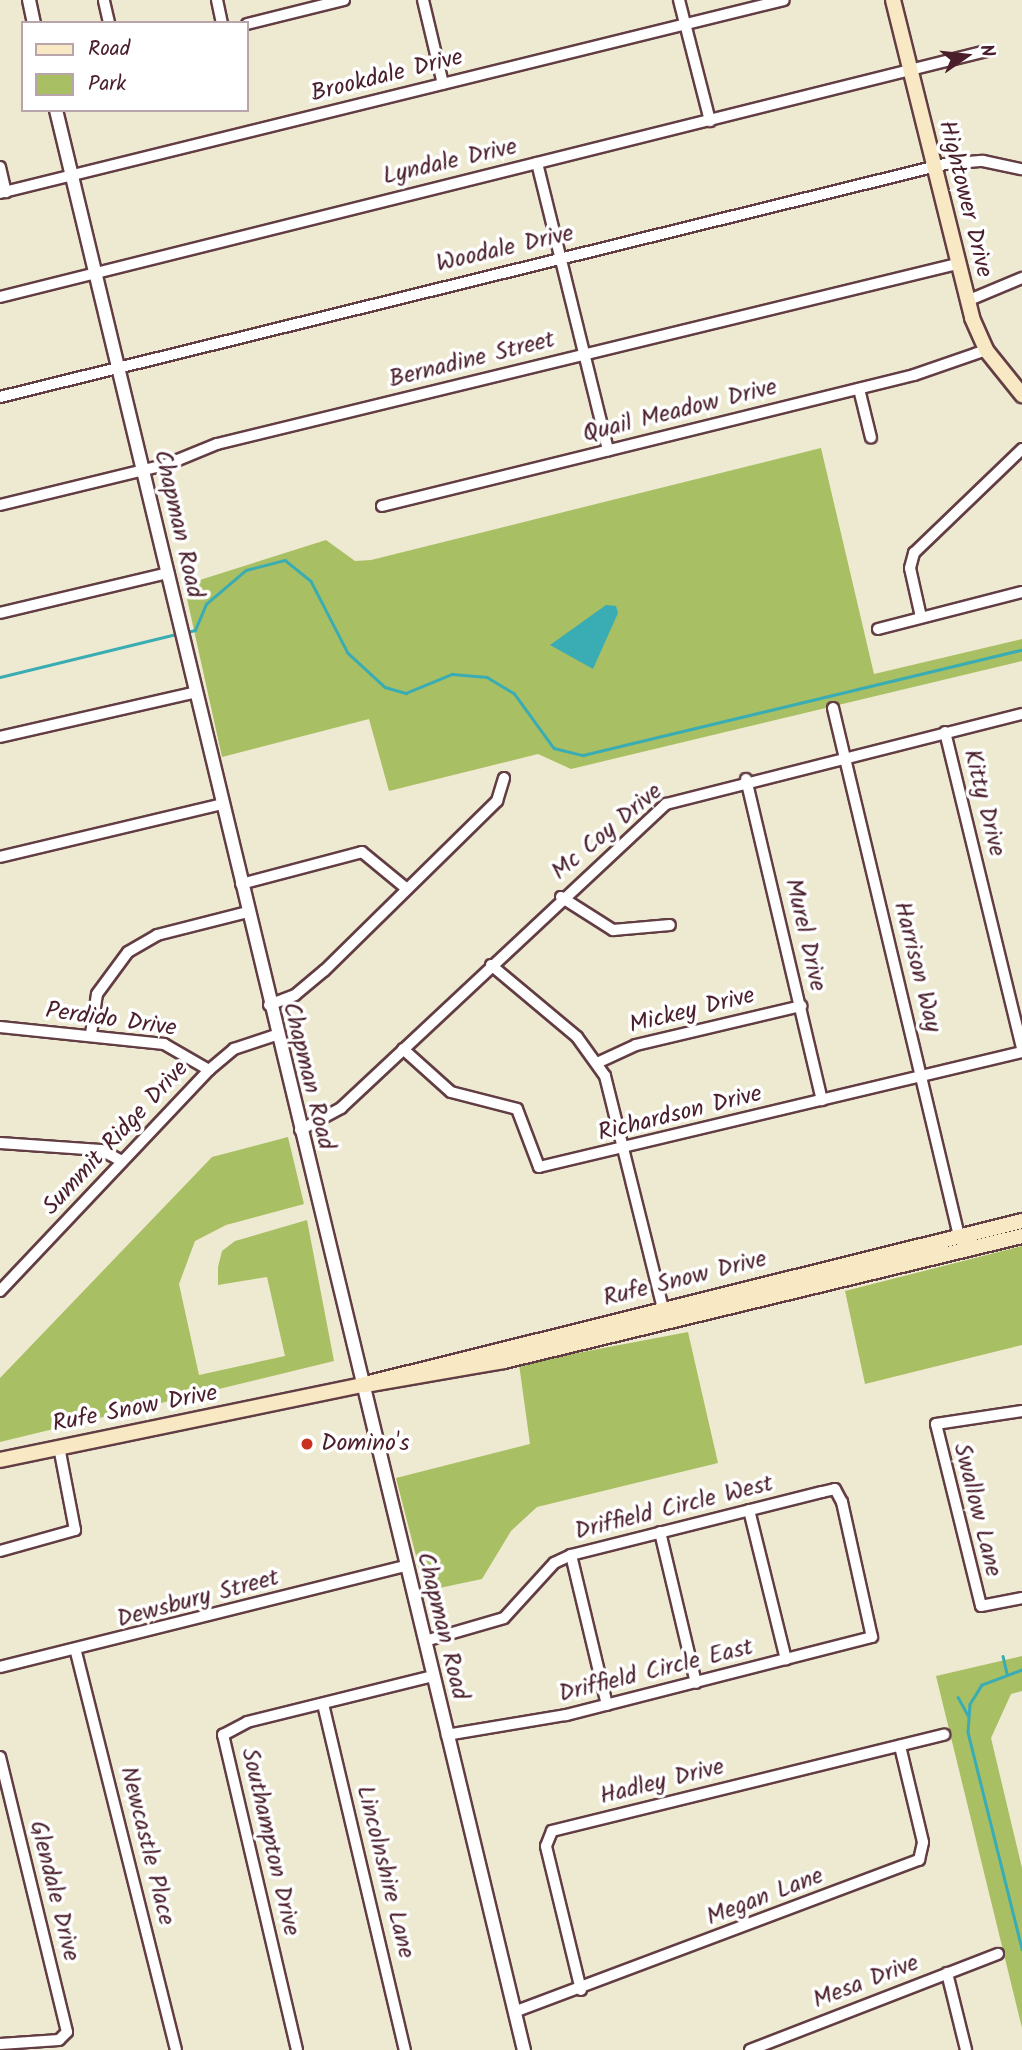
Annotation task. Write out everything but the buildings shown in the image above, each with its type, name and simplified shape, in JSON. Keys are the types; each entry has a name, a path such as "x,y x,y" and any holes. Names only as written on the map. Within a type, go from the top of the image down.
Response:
{"main road":[{"name":"Hightower Drive","path":"893,0 967,302 986,350 1020,387"},
{"name":"Rufe Snow Drive","path":"0,1460 360,1385 1022,1221"},
{"name":"Rufe Snow Drive","path":"360,1385 387,1386 504,1361 1022,1236"}],"street":[{"path":"29,0 34,21"},
{"path":"217,0 222,21"},
{"path":"248,24 317,3 344,0"},
{"path":"423,0 443,84"},
{"path":"679,0 710,121"},
{"name":"Brookdale Drive","path":"3,192 784,0"},
{"path":"104,1 109,21"},
{"name":"Lyndale Drive","path":"0,297 986,51"},
{"name":"Chapman Road","path":"56,112 360,1385 524,2050"},
{"name":"Woodale Drive","path":"0,397 933,167 983,161 1022,169"},
{"path":"537,163 608,450"},
{"path":"0,167 3,192"},
{"name":"Bernadine Street","path":"0,505 144,470 216,444 957,264"},
{"path":"967,302 1022,278"},
{"name":"Quail Meadow Drive","path":"382,506 952,365 986,350"},
{"path":"859,388 871,438"},
{"path":"921,617 910,568 914,554 1022,449"},
{"path":"0,613 168,573"},
{"path":"878,629 1022,592"},
{"path":"0,737 195,692"},
{"name":"Harrison Way","path":"833,708 959,1236"},
{"name":"Mc Coy Drive","path":"300,1130 341,1108 561,897 666,804 746,779 1022,714"},
{"name":"Kitty Drive","path":"945,732 1022,1050"},
{"path":"269,1005 305,986 407,889 497,801 503,778"},
{"name":"Murel Drive","path":"746,779 822,1100"},
{"path":"0,858 222,804"},
{"path":"241,884 362,852 407,889"},
{"path":"561,897 613,930 670,925"},
{"path":"91,1034 97,994 128,952 157,935 248,912"},
{"path":"491,965 577,1037 597,1063 611,1088 663,1308"},
{"name":"Mickey Drive","path":"597,1063 636,1045 800,1006"},
{"name":"Perdido Drive","path":"0,1027 91,1034 164,1044 209,1070"},
{"name":"Summit Ridge Drive","path":"0,1291 209,1070 234,1049 276,1035"},
{"name":"Richardson Drive","path":"403,1049 451,1092 517,1109 539,1167 1022,1050"},
{"path":"0,1143 101,1150 122,1161"},
{"name":"Swallow Lane","path":"1022,1411 936,1424 981,1606 1022,1598"},
{"path":"0,1551 75,1531 59,1447"},
{"name":"Driffield Circle West","path":"425,1641 504,1618 554,1563 571,1555 835,1489 872,1637"},
{"path":"749,1510 786,1660"},
{"path":"660,1532 696,1683"},
{"path":"571,1555 607,1704"},
{"name":"Dewsbury Street","path":"0,1667 76,1652 405,1566"},
{"name":"Driffield Circle East","path":"447,1735 607,1704 872,1637"},
{"name":"Newcastle Place","path":"76,1652 176,2050"},
{"name":"Southampton Drive","path":"297,2050 223,1735 232,1727 433,1676"},
{"name":"Lincolnshire Lane","path":"323,1704 405,2050"},
{"name":"Hadley Drive","path":"581,1990 546,1846 552,1830 944,1735"},
{"name":"Megan Lane","path":"514,2012 581,1990 919,1860 923,1842 900,1746"},
{"name":"Glendale Drive","path":"0,1757 66,2035 0,2043"},
{"name":"Mesa Drive","path":"750,2050 998,1954"},
{"path":"947,1973 966,2050"}],"green space":[{"path":"821,448 874,674 1022,639 1022,661 571,769 538,754 389,791 369,719 222,757 184,585 326,540 355,561 371,560"},
{"path":"288,1137 304,1204 226,1225 195,1241 179,1284 199,1375 285,1356 267,1277 218,1285 218,1267 222,1251 235,1241 307,1220 334,1361 0,1442 0,1378 212,1157"},
{"path":"1022,1246 1022,1345 865,1384 845,1291"},
{"path":"688,1332 718,1463 537,1507 511,1531 482,1579 425,1591 396,1478 530,1444 519,1364"},
{"path":"1022,1656 1022,1691 1011,1694 991,1738 1022,1868 1022,2028 936,1676"}],"water":[{"path":"606,605 616,606 618,613 593,669 550,645"}],"waterway":[{"path":"187,632 195,630 206,604 246,570 285,560 311,581 348,653 385,687 406,693 452,674 487,677 514,693 554,748 583,755 1022,650"},
{"path":"0,677 177,634"},
{"path":"1003,1656 1007,1674"},
{"path":"1022,1670 982,1685 970,1704 968,1732 1022,1949"},
{"path":"958,1697 968,1715"}],"place":[{"name":"Domino's","path":"307,1444"}]}
